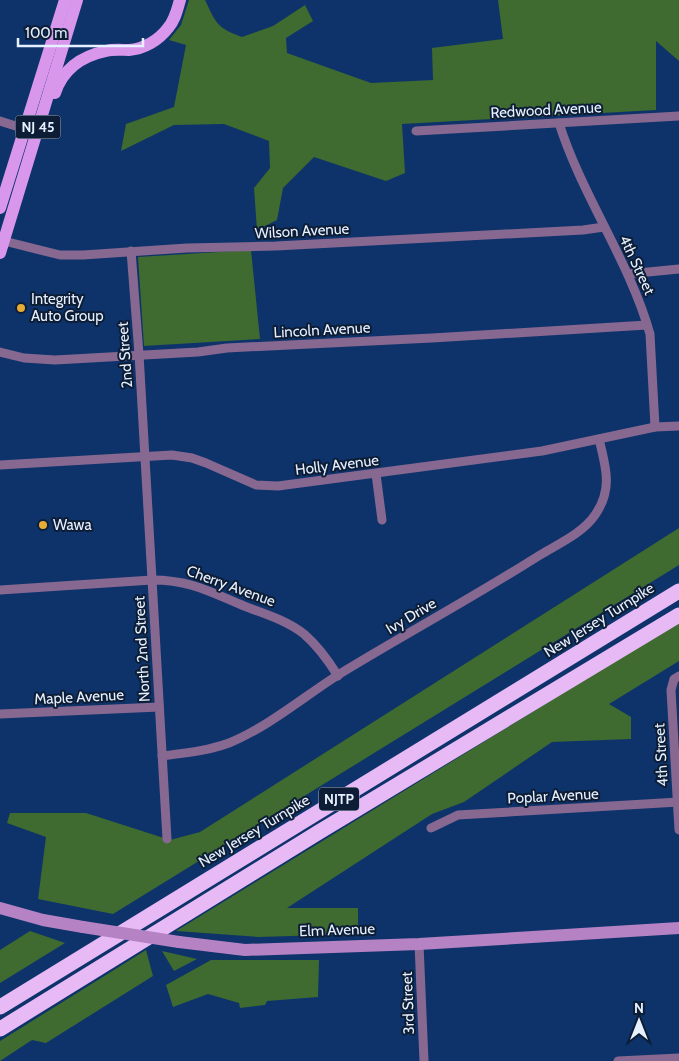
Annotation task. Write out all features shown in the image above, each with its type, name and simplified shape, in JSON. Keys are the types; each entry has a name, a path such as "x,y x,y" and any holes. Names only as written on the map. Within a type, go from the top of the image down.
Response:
{"highway":[{"name":"New Jersey Turnpike","path":"0,1008 679,591"},
{"name":"NJTP","path":"0,1030 319,832 679,616"}],"main road":[{"name":"NJ 45","path":"0,208 65,0"},
{"name":"NJ 45","path":"0,253 77,0"},
{"path":"25,171 36,156 56,90 66,71 75,64 97,53 131,50 146,46 162,36 170,27 180,0"},
{"name":"Elm Avenue","path":"0,908 43,920 82,927 245,950 420,944 679,928"}],"street":[{"name":"Redwood Avenue","path":"416,131 679,116"},
{"path":"0,121 25,129"},
{"name":"4th Street","path":"559,123 566,143 604,227 628,274 650,334 655,427"},
{"name":"Wilson Avenue","path":"4,241 60,255 83,256 131,251 583,230 604,227"},
{"name":"2nd Street","path":"131,251 144,457"},
{"path":"628,274 679,269"},
{"name":"Lincoln Avenue","path":"0,352 24,358 55,360 647,325"},
{"name":"Holly Avenue","path":"0,465 172,455 192,458 256,485 278,486 542,451 655,427 679,426"},
{"name":"Ivy Drive","path":"162,756 192,753 228,743 251,732 338,676 499,581 582,528 590,522 600,506 606,490 608,475 599,439"},
{"name":"North 2nd Street","path":"144,457 167,839"},
{"path":"376,474 382,520"},
{"name":"Cherry Avenue","path":"0,590 152,580 173,580 195,585 284,621 318,647 338,676"},
{"name":"4th Street","path":"677,678 671,690 679,830"},
{"name":"Maple Avenue","path":"0,714 159,707"},
{"name":"Poplar Avenue","path":"431,828 458,815 678,802"},
{"name":"3rd Street","path":"420,944 424,1061"},
{"path":"618,1061 679,1058"}],"green space":[{"path":"189,0 205,0 218,24 227,31 242,37 273,26 305,5 313,21 286,38 287,53 371,83 433,80 432,48 503,39 498,0 679,0 679,61 656,41 656,110 402,124 405,173 386,181 314,157 283,188 277,220 257,230 254,188 270,168 269,141 224,124 174,125 121,151 126,124 174,107 186,45 169,40 181,25"},
{"path":"251,250 260,339 144,346 138,257"},
{"path":"679,528 679,565 113,914 38,899 46,837 7,823 10,813 86,813 170,840 200,832"},
{"path":"679,622 679,661 609,704 631,717 631,739 552,742 464,802 432,814 287,908 358,908 358,934 259,937 176,931"},
{"path":"30,931 65,943 0,983 0,950"},
{"path":"146,950 153,976 46,1043 32,1040 0,1061 0,1041"},
{"path":"162,951 197,959 174,971"},
{"path":"211,960 319,960 318,997 267,1001 265,1005 240,1008 239,1003 208,994 173,1007 166,985"}],"place":[{"name":"Integrity Auto Group","path":"21,308"},
{"name":"Wawa","path":"43,525"}]}
